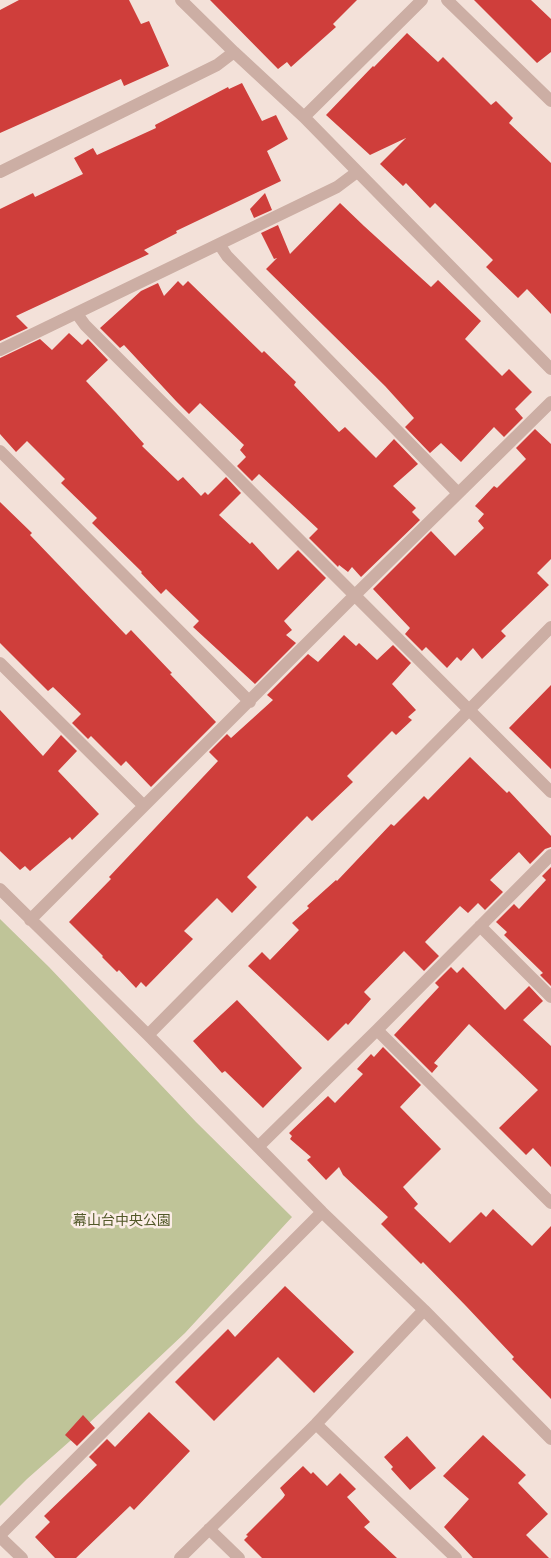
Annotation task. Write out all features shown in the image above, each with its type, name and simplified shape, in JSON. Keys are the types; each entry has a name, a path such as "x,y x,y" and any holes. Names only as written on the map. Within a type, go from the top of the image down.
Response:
{"street":[{"path":"304,117 422,0"},
{"path":"447,0 551,101"},
{"path":"188,2 234,52 304,117 551,369"},
{"path":"0,172 217,66 234,52"},
{"path":"0,350 338,187 357,172"},
{"path":"219,244 227,256 458,493"},
{"path":"77,314 92,332 551,792"},
{"path":"30,920 551,402"},
{"path":"0,451 250,702"},
{"path":"148,1034 551,627"},
{"path":"0,663 144,806"},
{"path":"258,1147 551,856"},
{"path":"0,889 148,1034 322,1212 424,1310 551,1439"},
{"path":"480,926 551,997"},
{"path":"377,1030 551,1203"},
{"path":"22,1558 0,1536 322,1212"},
{"path":"180,1558 316,1424 424,1310"},
{"path":"316,1424 456,1558"},
{"path":"209,1530 239,1558"}],"green space":[{"name":"幕山台中央公園","path":"0,919 49,967 196,1122 292,1217 185,1333 0,1506"}],"building":[{"path":"19,0 129,0 141,24 149,21 169,66 124,86 121,79 0,133 0,10"},
{"path":"210,0 357,0 333,24 336,27 291,67 287,62 278,69"},
{"path":"474,0 531,0 551,19 551,52 537,63"},
{"path":"407,33 438,62 443,57 491,105 496,101 513,118 509,123 551,163 551,314 527,289 518,298 486,267 493,260 435,203 430,208 406,183 403,186 380,164 406,138 370,155 326,115"},
{"path":"242,83 262,121 276,115 288,139 267,151 281,181 176,231 177,233 144,250 149,254 16,316 28,328 0,341 0,209 33,193 35,197 83,174 74,158 93,148 97,155 156,128 155,125 228,87 229,89"},
{"path":"265,193 272,210 254,218 250,209"},
{"path":"340,203 431,287 438,280 481,321 465,339 502,376 509,369 532,392 515,409 523,418 504,437 494,427 461,462 441,443 430,453 405,427 414,418 385,386 266,269 277,258 274,259 261,233 278,225 290,254"},
{"path":"178,281 183,286 188,281 262,353 264,351 296,382 294,385 339,432 345,427 376,458 394,439 418,464 393,486 416,508 412,512 420,520 361,577 352,567 348,572 339,565 338,567 309,538 318,529 259,474 252,481 237,466 246,457 240,450 244,445 200,403 189,414 124,345 120,348 100,328 141,291 158,283 164,296"},
{"path":"69,333 82,345 88,339 108,360 86,381 144,444 142,446 178,481 183,477 201,496 205,492 208,495 226,477 241,493 219,515 250,544 252,542 278,570 298,550 326,578 284,621 292,630 286,635 296,643 255,684 193,627 199,621 166,589 161,594 142,572 92,523 97,518 61,483 65,479 27,441 16,452 0,434 0,358 40,339 52,350"},
{"path":"535,429 551,444 551,559 537,573 549,585 501,631 506,636 482,659 473,648 461,661 457,657 447,668 426,647 422,651 405,634 410,628 373,589 431,531 455,556 484,528 478,521 484,514 475,506 494,486 497,488 526,459 516,448"},
{"path":"0,502 32,533 30,535 126,635 131,630 216,722 151,787 126,761 121,766 91,736 88,739 72,723 81,714 53,687 48,691 0,643"},
{"path":"344,635 356,646 359,643 377,660 393,645 411,663 392,684 416,710 408,717 412,720 396,735 392,731 347,776 353,782 312,821 307,816 247,877 257,887 232,913 217,898 184,931 193,939 146,987 141,982 136,988 119,970 117,972 69,922 111,879 109,877 218,761 209,752 227,734 231,738 273,700 267,695 308,654 318,662"},
{"path":"551,685 551,769 509,728"},
{"path":"0,710 43,756 61,735 77,751 58,771 99,814 72,840 70,837 30,871 25,866 20,870 0,851"},
{"path":"470,757 507,793 509,791 551,836 551,847 545,849 530,864 519,852 490,880 503,892 485,910 478,903 468,913 460,906 425,942 439,956 424,971 404,951 364,992 371,999 348,1025 346,1023 328,1041 248,966 262,952 270,960 299,930 292,923 309,908 307,906 337,881 391,824 394,826 424,796 428,800"},
{"path":"551,867 551,986 540,975 543,973 504,935 507,932 496,922 514,904 519,909 546,880 542,876"},
{"path":"451,967 457,973 463,967 505,1010 529,986 543,1001 523,1020 551,1046 551,1167 533,1148 526,1155 499,1128 538,1090 469,1024 434,1063 438,1066 432,1073 394,1035 439,987 435,983"},
{"path":"237,1000 302,1068 263,1108 225,1071 222,1073 193,1041"},
{"path":"383,1047 421,1085 400,1107 441,1149 403,1187 418,1204 414,1208 450,1243 481,1212 486,1217 493,1209 532,1246 551,1226 551,1399 512,1359 514,1357 466,1306 423,1262 421,1264 381,1224 388,1217 343,1175 339,1167 326,1180 307,1160 311,1157 290,1139 292,1136 289,1133 328,1096 335,1103 363,1074 357,1069 371,1054 374,1057"},
{"path":"285,1286 354,1352 314,1393 278,1357 214,1421 175,1382 228,1329 235,1337"},
{"path":"149,1412 190,1451 134,1510 130,1506 76,1558 55,1558 35,1537 50,1522 44,1516 97,1465 89,1457 107,1439 115,1447"},
{"path":"83,1415 95,1428 77,1446 65,1435"},
{"path":"483,1435 526,1475 518,1483 548,1514 526,1535 549,1558 473,1558 444,1527 469,1499 443,1476"},
{"path":"407,1436 436,1468 410,1490 391,1469 393,1467 384,1457"},
{"path":"303,1466 311,1474 313,1472 327,1486 340,1473 356,1489 347,1497 370,1522 364,1527 397,1558 262,1558 244,1540 248,1536 246,1535 283,1498 285,1495 280,1488"}]}
